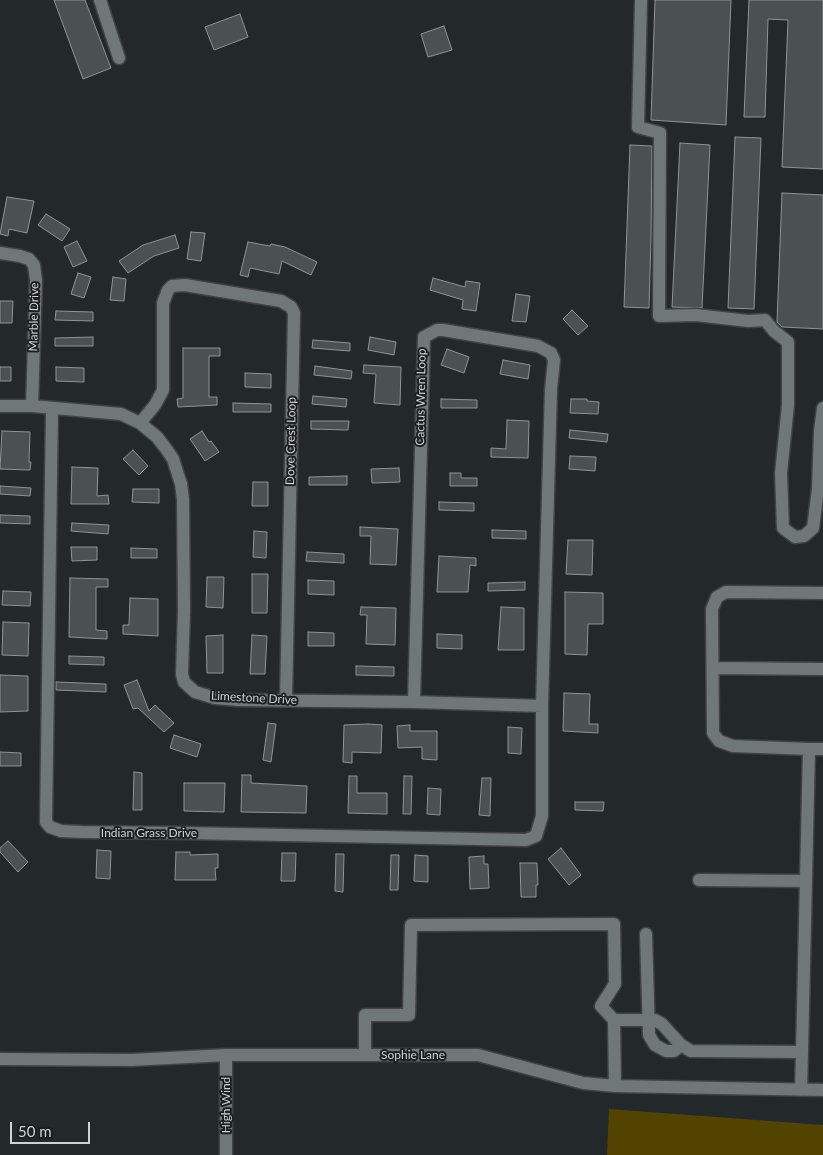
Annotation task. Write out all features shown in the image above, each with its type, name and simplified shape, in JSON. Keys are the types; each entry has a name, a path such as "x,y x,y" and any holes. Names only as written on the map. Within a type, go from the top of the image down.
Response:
{"street":[{"path":"100,0 119,58"},
{"path":"641,0 638,126 660,133 659,316 696,315 765,320 774,331 788,342 788,405 781,473 782,528 795,538 804,536 813,528 818,489 820,432 823,408"},
{"name":"Marble Drive","path":"0,253 29,259 34,265 36,280 32,406"},
{"name":"Dove Crest Loop","path":"140,423 155,405 163,390 163,303 164,297 172,286 185,285 281,301 292,307 294,313 286,700"},
{"name":"Cactus Wren Loop","path":"414,702 423,341 428,333 437,330 538,346 551,353 554,360 551,389 542,706"},
{"name":"Limestone Drive","path":"0,406 32,406 121,414 140,423 157,437 167,450 173,459 181,484 183,499 182,665 184,682 195,692 215,698 542,706"},
{"name":"Indian Grass Drive","path":"52,409 46,822 50,827 61,831 83,832 187,832 531,839 536,836 542,816 542,706"},
{"path":"823,593 726,592 717,597 712,609 713,733 719,741 733,746 823,749"},
{"path":"713,668 823,669"},
{"path":"801,1090 808,749"},
{"path":"699,880 806,881"},
{"path":"366,1055 365,1015 409,1015 411,926 614,924 615,984 601,1006 614,1020 615,1086"},
{"path":"646,934 649,1034 655,1045 666,1051 674,1050 681,1045"},
{"path":"614,1020 655,1020 662,1024 681,1045 691,1051 802,1052"},
{"name":"Sophie Lane","path":"0,1058 131,1060 226,1055 478,1055 583,1083 615,1086 823,1090"},
{"name":"High Wind","path":"226,1055 226,1155"}],"shaded area":[{"path":"609,1109 823,1125 823,1155 607,1155"}],"building":[{"path":"54,0 85,0 111,68 83,79"},
{"path":"655,0 731,0 726,125 651,120"},
{"path":"749,0 823,0 823,169 782,167 788,20 768,19 765,117 744,117"},
{"path":"240,14 248,37 214,50 205,27"},
{"path":"444,26 452,50 428,57 421,34"},
{"path":"735,137 761,138 754,309 728,308"},
{"path":"680,143 710,145 702,308 672,307"},
{"path":"630,145 652,146 649,308 624,307"},
{"path":"782,193 823,195 823,329 782,327 777,322"},
{"path":"7,197 34,201 27,233 9,229 8,236 0,234"},
{"path":"46,214 70,229 62,241 38,225"},
{"path":"191,232 205,233 201,261 187,259"},
{"path":"175,235 179,248 154,256 128,273 119,261 143,245"},
{"path":"77,241 87,261 73,267 64,247"},
{"path":"248,242 285,247 317,262 311,275 282,261 279,274 250,268 248,277 240,275"},
{"path":"78,273 91,277 84,298 71,294"},
{"path":"113,277 126,279 124,301 110,300"},
{"path":"433,278 465,287 466,281 480,283 476,311 462,309 463,300 430,290"},
{"path":"516,294 530,296 526,322 512,321"},
{"path":"0,301 13,301 12,323 0,323"},
{"path":"572,310 588,326 578,335 563,319"},
{"path":"56,311 93,312 93,321 55,320"},
{"path":"93,337 93,346 55,346 55,338"},
{"path":"370,337 396,342 394,355 368,350"},
{"path":"313,340 350,343 350,351 312,348"},
{"path":"183,348 220,348 220,356 209,356 209,397 217,397 217,405 178,407 177,399 183,398"},
{"path":"447,349 469,357 464,373 441,365"},
{"path":"503,360 530,365 528,379 500,374"},
{"path":"364,365 401,367 400,405 374,403 376,374 363,373"},
{"path":"315,366 352,371 351,379 314,375"},
{"path":"0,367 11,367 11,381 0,381"},
{"path":"56,367 84,368 84,382 56,381"},
{"path":"245,373 271,374 271,388 245,387"},
{"path":"313,396 347,399 346,407 312,404"},
{"path":"441,399 477,400 477,408 441,408"},
{"path":"571,399 587,399 587,401 599,402 598,414 570,413"},
{"path":"233,403 271,404 271,412 233,412"},
{"path":"507,420 529,421 528,458 491,457 491,448 506,449"},
{"path":"311,421 349,421 348,430 311,429"},
{"path":"570,430 608,434 607,442 569,438"},
{"path":"2,431 30,432 30,470 0,469"},
{"path":"202,431 219,452 205,461 190,439"},
{"path":"133,450 148,466 139,475 123,459"},
{"path":"570,456 596,457 595,471 569,469"},
{"path":"72,467 98,468 97,496 108,495 109,504 71,504"},
{"path":"399,468 400,482 372,483 371,469"},
{"path":"450,473 461,473 461,478 477,478 477,486 450,486"},
{"path":"347,476 347,485 309,485 309,477"},
{"path":"253,482 268,482 268,506 252,506"},
{"path":"0,486 31,488 30,496 0,494"},
{"path":"133,489 159,489 159,503 132,502"},
{"path":"439,502 474,503 474,511 439,510"},
{"path":"0,515 30,516 30,524 0,523"},
{"path":"72,523 109,525 108,534 71,531"},
{"path":"360,527 398,529 396,565 370,564 371,536 360,536"},
{"path":"492,530 526,531 526,539 492,538"},
{"path":"254,531 267,532 266,558 253,557"},
{"path":"568,540 593,540 592,575 566,574"},
{"path":"71,547 97,547 97,560 72,561"},
{"path":"131,548 157,549 157,558 131,558"},
{"path":"307,552 344,554 344,563 306,561"},
{"path":"439,556 476,558 476,566 470,565 468,592 437,592"},
{"path":"252,574 268,574 267,613 252,613"},
{"path":"207,577 224,577 223,608 206,607"},
{"path":"70,578 108,579 108,587 96,587 96,630 107,631 107,639 69,637"},
{"path":"308,580 334,581 334,595 308,594"},
{"path":"525,582 525,590 488,591 488,583"},
{"path":"3,591 31,592 30,606 2,605"},
{"path":"565,592 603,593 603,624 588,624 587,655 565,654"},
{"path":"130,598 158,599 158,636 123,634 123,625 129,625"},
{"path":"361,607 396,608 395,645 366,644 367,615 360,615"},
{"path":"501,607 524,608 524,650 498,650"},
{"path":"3,622 29,623 28,656 2,655"},
{"path":"308,632 334,633 334,646 308,646"},
{"path":"437,634 462,635 462,649 437,648"},
{"path":"223,635 223,673 207,673 206,636"},
{"path":"252,635 267,636 265,674 250,674"},
{"path":"69,656 104,657 104,665 69,664"},
{"path":"356,666 394,667 394,676 356,675"},
{"path":"0,675 28,676 28,711 0,712"},
{"path":"137,680 149,711 155,705 174,723 164,732 138,708 133,709 124,685"},
{"path":"56,682 106,684 106,692 56,690"},
{"path":"564,693 590,694 589,724 598,724 598,733 563,731"},
{"path":"268,723 276,724 271,762 263,760"},
{"path":"344,725 382,725 381,753 352,752 352,763 343,762"},
{"path":"410,725 410,731 437,731 437,760 422,759 422,747 398,748 397,726"},
{"path":"508,727 522,728 521,754 508,753"},
{"path":"174,735 201,744 197,757 170,748"},
{"path":"0,752 21,753 21,766 0,766"},
{"path":"134,772 142,773 142,810 133,810"},
{"path":"242,775 251,775 251,783 307,786 306,813 241,812"},
{"path":"349,776 357,776 357,793 387,793 387,814 348,813"},
{"path":"404,776 412,776 411,814 403,814"},
{"path":"482,778 491,778 490,816 479,815"},
{"path":"184,783 225,783 224,812 184,811"},
{"path":"428,788 441,789 440,815 427,814"},
{"path":"575,802 604,802 603,811 575,810"},
{"path":"8,841 28,862 18,872 0,852 0,848"},
{"path":"561,848 581,875 569,885 548,859"},
{"path":"97,850 111,851 110,879 96,878"},
{"path":"176,852 190,852 190,855 218,854 218,868 215,868 216,880 175,880"},
{"path":"282,853 296,853 295,881 281,881"},
{"path":"336,854 344,854 343,892 335,891"},
{"path":"391,855 399,855 398,890 390,890"},
{"path":"415,855 428,856 428,882 414,881"},
{"path":"484,856 484,864 488,864 489,888 470,889 469,857"},
{"path":"520,863 537,863 538,885 536,885 536,897 521,897"}]}
